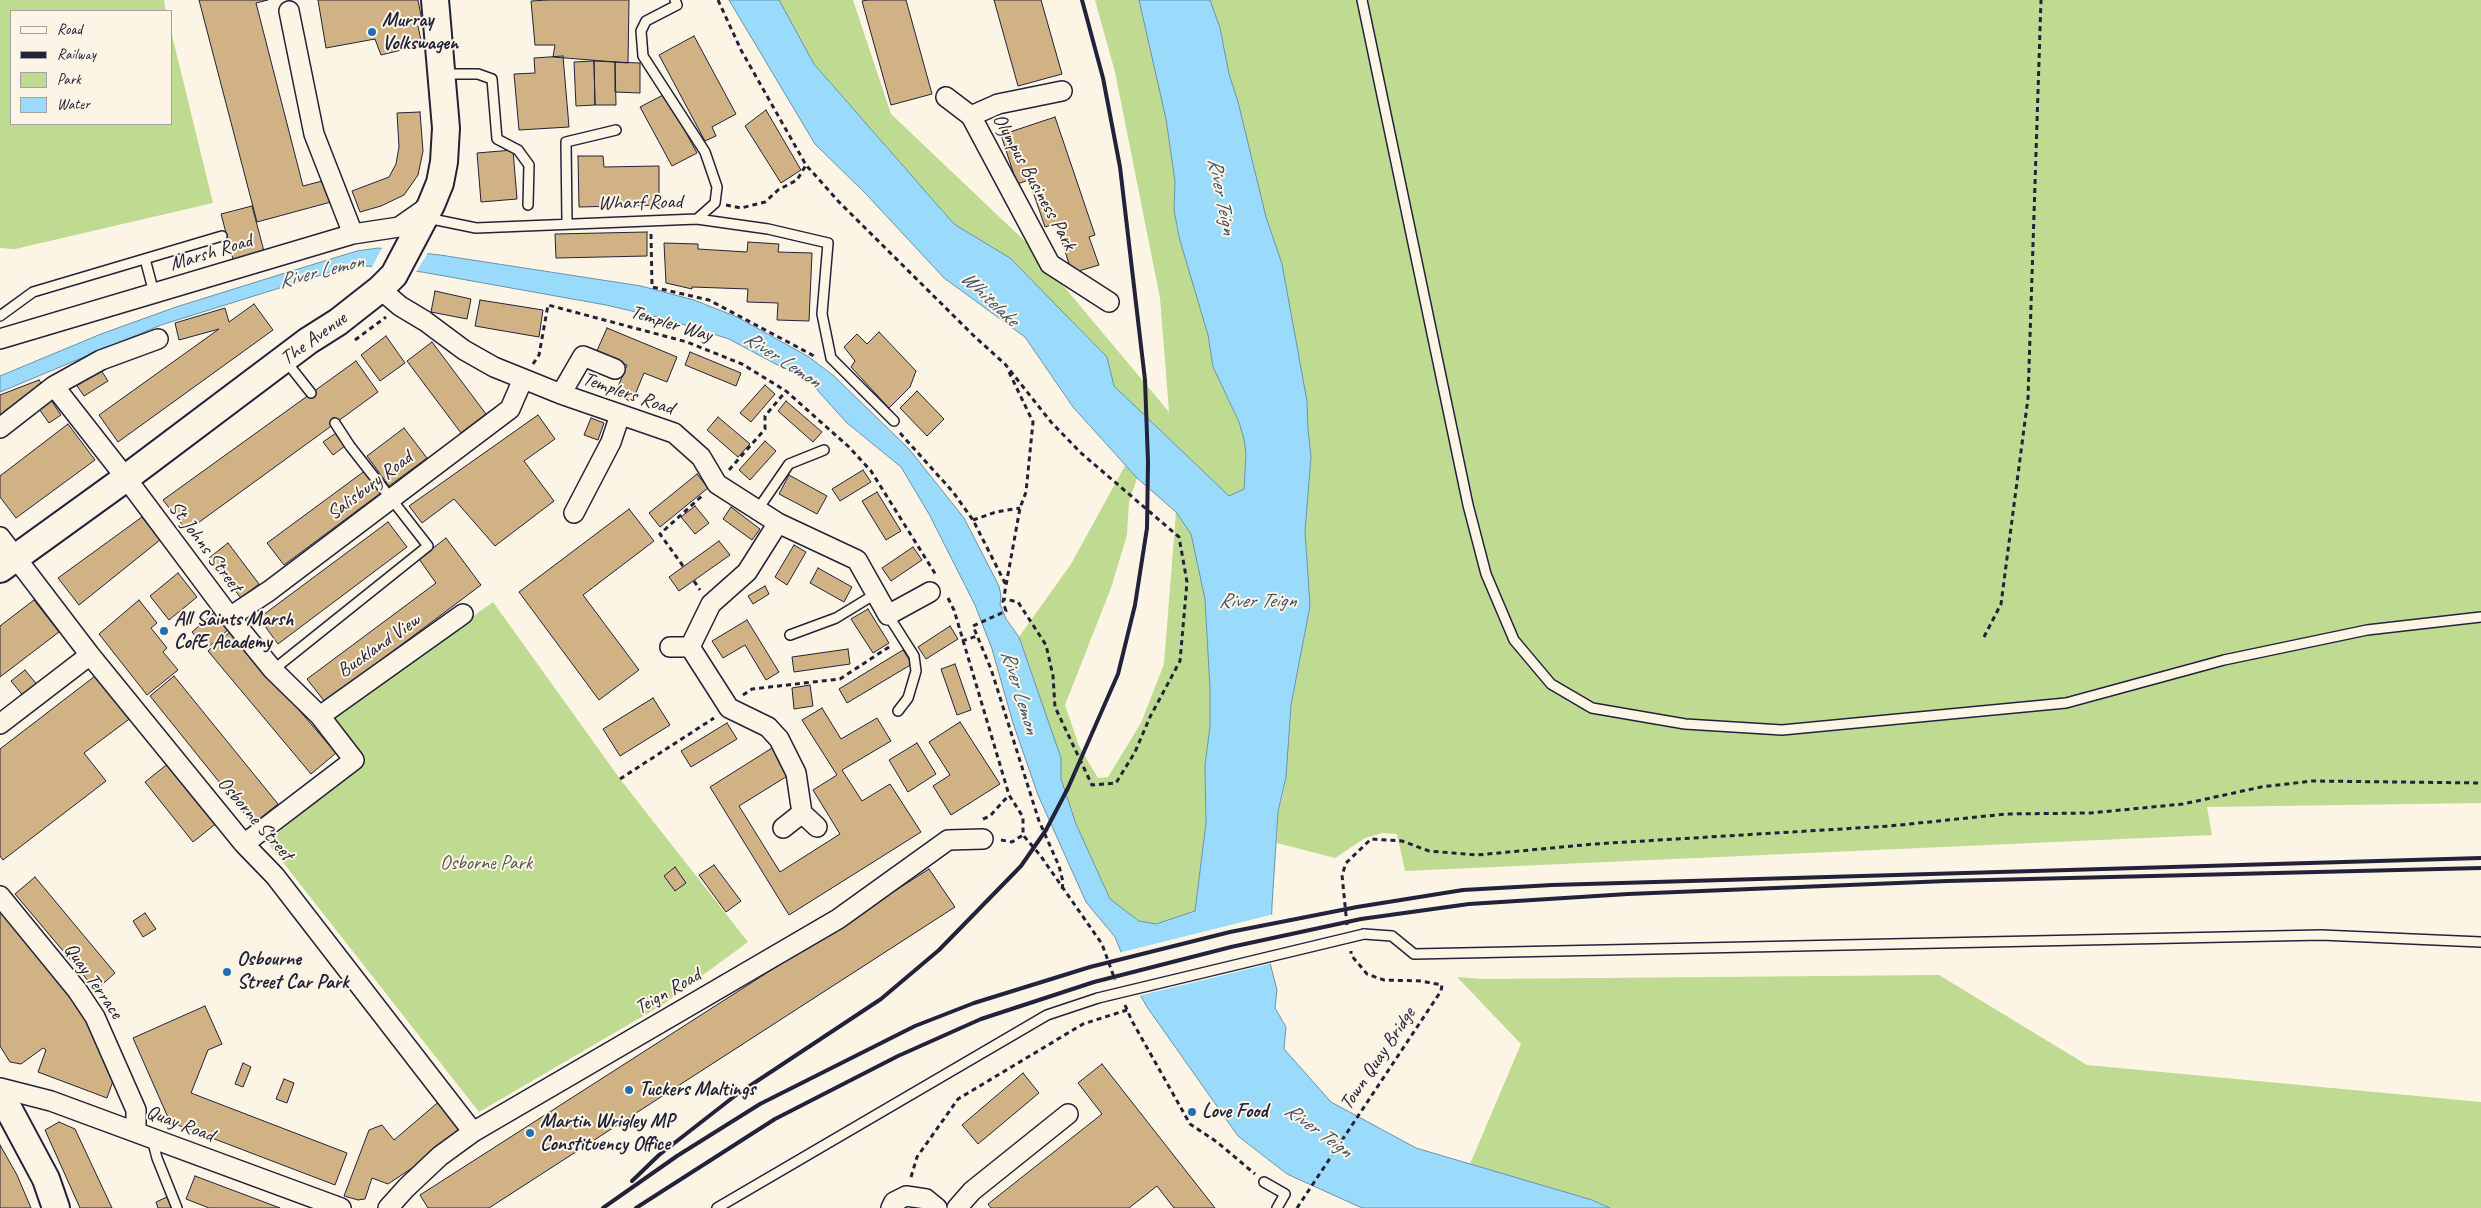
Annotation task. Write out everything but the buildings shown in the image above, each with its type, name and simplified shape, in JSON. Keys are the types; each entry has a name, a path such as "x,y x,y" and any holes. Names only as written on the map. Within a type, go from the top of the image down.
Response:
{"main road":[{"name":"The Avenue","path":"8,564 387,282 427,211 440,183 444,162 446,128 436,0"},
{"path":"0,1093 46,1179 56,1208"}],"street":[{"path":"289,10 314,134 353,234"},
{"name":"Olympus Business Park","path":"970,116 998,104 1062,91"},
{"name":"Olympus Business Park","path":"946,97 970,116 1050,264 1108,302"},
{"name":"Marsh Road","path":"0,340 353,234 399,227 427,211"},
{"name":"Templers Road","path":"387,282 400,306 425,321 464,350 494,367 561,394 674,433 701,457 716,484"},
{"path":"0,428 54,386 102,360 158,339"},
{"path":"561,394 583,356 615,369"},
{"name":"Salisbury Road","path":"230,617 269,591 510,408 522,379"},
{"name":"St Johns Street","path":"54,386 126,478 230,617 273,670 320,716 354,760 244,844"},
{"path":"574,513 611,442 620,415"},
{"path":"716,484 778,523 857,560 888,615 938,587"},
{"path":"690,647 711,604 747,572 778,523"},
{"name":"Osborne Street","path":"0,537 8,564 90,655 244,844 274,876 473,1132"},
{"name":"Buckland View","path":"320,716 463,614"},
{"path":"670,647 690,647"},
{"path":"690,647 730,708 768,727 779,739 796,773 802,813 817,827"},
{"path":"0,724 90,655"},
{"path":"782,828 802,813"},
{"name":"Teign Road","path":"388,1208 440,1156 473,1132 838,918 948,840 974,839"},
{"name":"Quay Terrace","path":"0,896 77,990 95,1017 136,1110 144,1135"},
{"name":"Quay Road","path":"0,1088 51,1101 341,1208"},
{"path":"957,1208 972,1191 1068,1114"},
{"path":"891,1208 894,1202 906,1196 926,1199 937,1208"}],"lane":[{"path":"675,0 677,5 646,21 642,31 643,56 705,152 718,187 715,203"},
{"path":"1362,0 1468,505 1486,574 1514,640 1551,684 1592,708 1685,724 1782,730 2066,703 2234,658 2367,630 2481,617"},
{"path":"443,74 478,74 492,78 497,139 518,150 530,165 528,205"},
{"path":"567,222 566,142 616,130"},
{"name":"Wharf Road","path":"427,211 442,223 476,228 524,227 567,222 651,222 697,219 715,203"},
{"path":"697,219 768,229 828,243 822,314 831,358 894,421"},
{"path":"0,316 33,292 222,236"},
{"path":"145,259 154,294"},
{"path":"285,359 311,394"},
{"path":"273,670 428,546 350,446 335,423"},
{"path":"758,509 789,464 824,450"},
{"path":"790,635 836,618 876,593"},
{"path":"888,615 914,656 916,671 908,698 898,711"},
{"path":"717,1208 1047,1015 1098,998 1364,934 1392,936 1414,954 2321,935 2481,942"},
{"path":"144,1135 157,1158 178,1208"},
{"path":"1264,1182 1284,1194 1277,1208"}],"path":[{"path":"718,0 741,50 806,165 927,290 1005,364 1051,422 1081,453 1115,485 1179,537 1187,582 1180,661 1150,717 1135,752 1116,783 1092,786 1055,707 1053,676 1046,645 1018,602 1005,599"},
{"path":"1984,637 2001,604 2028,398 2041,0"},
{"path":"715,203 741,208 765,202 778,190 797,180 806,165"},
{"path":"651,222 652,287 710,300 812,353 819,359"},
{"name":"Templer Way","path":"522,379 539,356 548,305 687,342 742,364 786,391 849,447 871,471 938,587 954,610 1008,795 1023,817 1024,835"},
{"path":"352,342 400,306"},
{"path":"1005,364 1033,422 1026,492 1020,508 1003,602 1006,611 973,626 991,669 1039,820 1059,866 1064,882 1062,890"},
{"path":"683,566 660,534 716,484 765,429 765,416 786,391"},
{"path":"898,430 953,492 973,520 1006,585"},
{"path":"973,520 996,512 1020,508"},
{"path":"962,641 977,636"},
{"path":"620,779 739,702 737,699 752,689 840,678 903,638"},
{"path":"1348,930 1342,894 1342,875 1346,863 1371,839 1402,841 1429,851 1476,855 1594,844 1890,826 2006,814 2090,813 2183,804 2261,787 2312,781 2481,783"},
{"path":"1008,795 990,816 970,826 974,839 1012,842 1024,835 1102,944 1118,986"},
{"name":"Town Quay Bridge","path":"1297,1208 1441,991 1442,985 1420,981 1384,980 1367,974 1351,955 1352,943"},
{"path":"1124,1002 1190,1124 1217,1142 1264,1182"},
{"path":"906,1196 917,1157 958,1099 1083,1024 1127,1010"}],"green space":[{"path":"0,0 164,0 166,10 10,10 10,125 172,125 172,35 213,203 15,249 0,248"},
{"path":"779,0 853,0 891,114 1030,246 1169,412 1160,298 1115,72 1095,0 1139,0 1166,119 1175,181 1174,210 1177,230 1208,335 1213,367 1242,429 1246,453 1244,489 1229,496 1114,386 1107,357 1010,258 954,224 814,64"},
{"path":"1210,0 2481,0 2481,803 2207,807 2212,835 1405,871 1397,834 1382,833 1365,838 1335,858 1277,843 1278,812 1284,790 1291,706 1310,606 1305,531 1311,457 1307,401 1282,264 1266,217 1238,102 1229,74 1220,28"},
{"path":"1126,464 1137,478 1129,502 1127,535 1111,588 1065,705 1079,746 1098,778 1108,777 1141,723 1164,664 1176,512 1191,534 1205,599 1210,688 1210,727 1205,765 1206,823 1195,911 1155,924 1139,921 1110,899 1076,824 1061,779 1061,758 1019,637 1071,564"},
{"name":"Osborne Park","path":"493,602 620,779 748,942 662,1005 479,1112 267,842 363,762 333,716"},
{"path":"1939,975 2087,1065 2481,1102 2481,1208 1610,1208 1592,1200 1470,1164 1521,1044 1457,977 1484,979"}],"water":[{"path":"729,0 779,0 814,64 954,224 1010,258 1107,357 1114,386 1229,496 1244,489 1246,454 1244,439 1239,422 1213,367 1208,335 1179,237 1174,210 1175,181 1166,119 1139,0 1210,0 1220,28 1229,74 1238,102 1266,217 1282,264 1307,401 1311,457 1305,531 1310,606 1291,705 1286,777 1278,812 1272,905 1270,963 1277,990 1275,1008 1286,1027 1284,1049 1331,1102 1416,1148 1592,1200 1610,1208 1362,1208 1287,1174 1238,1136 1147,1007 1134,984 1115,937 1086,902 1038,795 1013,723 992,649 975,605 929,514 901,467 846,422 811,383 729,339 666,319 606,305 422,272 368,266 334,271 161,325 0,392 0,376 101,334 176,307 285,273 357,251 378,248 440,255 641,286 694,300 737,317 809,357 834,376 909,449 964,518 999,586 1000,604 1006,619 1019,637 1061,758 1061,779 1076,824 1110,899 1139,921 1156,924 1195,911 1206,823 1205,765 1210,727 1210,688 1205,599 1191,534 1176,512 1137,478 1073,407 1025,337 944,278 866,194 815,144"}],"pier":[{"path":"383,246 429,251 415,274 371,269"},
{"path":"1274,914 1273,963 1138,996 1118,953"}],"railway":[{"path":"632,1181 659,1155 736,1095 881,999 939,950 1021,866 1046,830 1068,788 1118,674 1135,605 1147,528 1148,462 1145,380 1120,167 1103,78 1082,0"},
{"path":"603,1208 677,1156 760,1104 915,1026 974,1003 1090,967 1230,932 1357,907 1463,890 1552,885 2481,858"},
{"path":"636,1208 775,1119 898,1056 981,1019 1094,982 1231,947 1361,919 1469,904 1628,894 1947,881 2481,868"}],"place":[{"name":"Murray Volkswagen","path":"372,32"},
{"name":"All Saints Marsh CofE Academy","path":"164,631"},
{"name":"Osbourne Street Car Park","path":"227,972"},
{"name":"Tuckers Maltings","path":"629,1090"},
{"name":"Love Food","path":"1192,1112"},
{"name":"Martin Wrigley MP Constituency Office","path":"530,1133"}],"water label":[{"name":"River Teign","path":"1221,196"},
{"name":"River Lemon","path":"321,272"},
{"name":"Whitelake","path":"989,299"},
{"name":"River Lemon","path":"782,360"},
{"name":"River Teign","path":"1257,601"},
{"name":"River Lemon","path":"1019,692"},
{"name":"River Teign","path":"1318,1131"}]}
